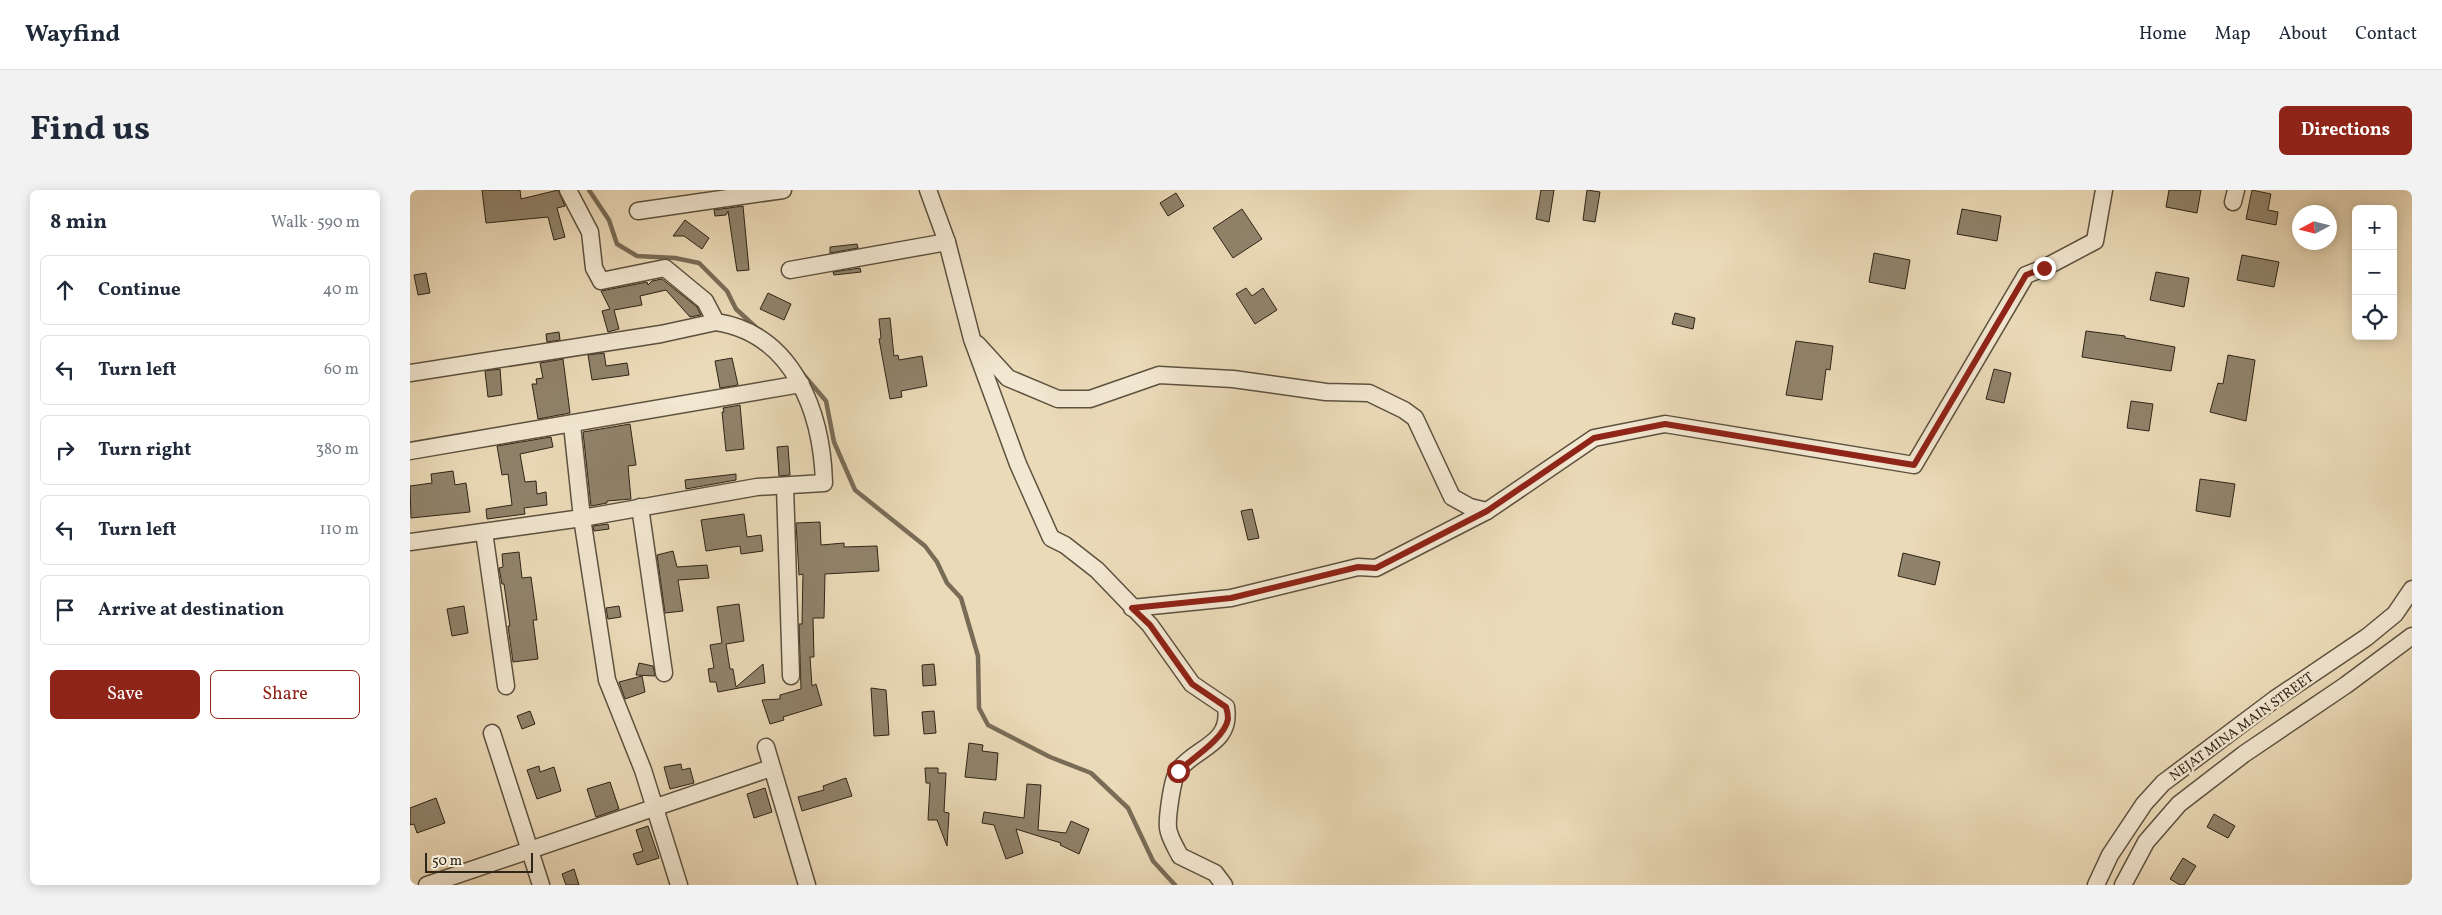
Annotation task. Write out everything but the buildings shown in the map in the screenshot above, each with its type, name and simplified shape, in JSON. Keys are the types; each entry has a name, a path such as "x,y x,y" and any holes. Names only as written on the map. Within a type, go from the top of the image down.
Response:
{"street":[{"path":"568,190 590,232 594,268 601,281 665,268 705,301 716,322"},
{"path":"638,211 783,190"},
{"path":"928,190 947,242 972,339 1018,464 1051,538 1065,545 1097,570 1150,625 1192,684 1226,707 1228,719 1214,742 1178,771 1173,788 1168,828 1180,856 1215,873 1224,885"},
{"path":"1132,608 1231,598 1358,567 1376,568 1487,511 1594,438 1665,424 1914,465 2026,275 2095,242 2104,190"},
{"path":"790,270 947,242"},
{"path":"410,373 662,334 716,322 736,325 770,345 789,365 801,384 815,420 823,451 824,483 757,487 582,518 410,542"},
{"path":"972,339 1008,378 1058,399 1090,399 1159,375 1233,379 1326,392 1369,393 1404,410 1415,418 1452,497 1470,507 1487,511"},
{"path":"410,451 801,384"},
{"path":"572,424 582,518 607,680 656,808 679,885"},
{"path":"785,486 792,676"},
{"path":"640,507 664,673"},
{"path":"484,532 506,686"},
{"name":"NEJAT MINA MAIN STREET","path":"2096,885 2110,855 2144,804 2163,783 2275,699 2367,638 2395,614 2412,589"},
{"name":"NEJAT MINA MAIN STREET","path":"2123,885 2146,842 2180,804 2244,754 2346,685 2412,636"},
{"path":"492,733 542,885"},
{"path":"766,747 807,885"},
{"path":"427,885 771,768"}],"waterway":[{"path":"589,190 609,220 617,244 637,256 675,258 699,263 727,291 736,309 760,331"},
{"path":"803,374 826,401 834,442 855,490 925,546 937,562 947,583 961,598 978,656 979,708 988,725 1050,757 1091,773 1128,808 1153,861 1175,885"}],"route":[{"path":"1178,771 1204,748 1214,742 1228,719 1226,707 1192,684 1150,625 1132,608 1231,598 1358,567 1376,568 1487,511 1594,438 1665,424 1914,465 2026,275 2044,268"}]}
